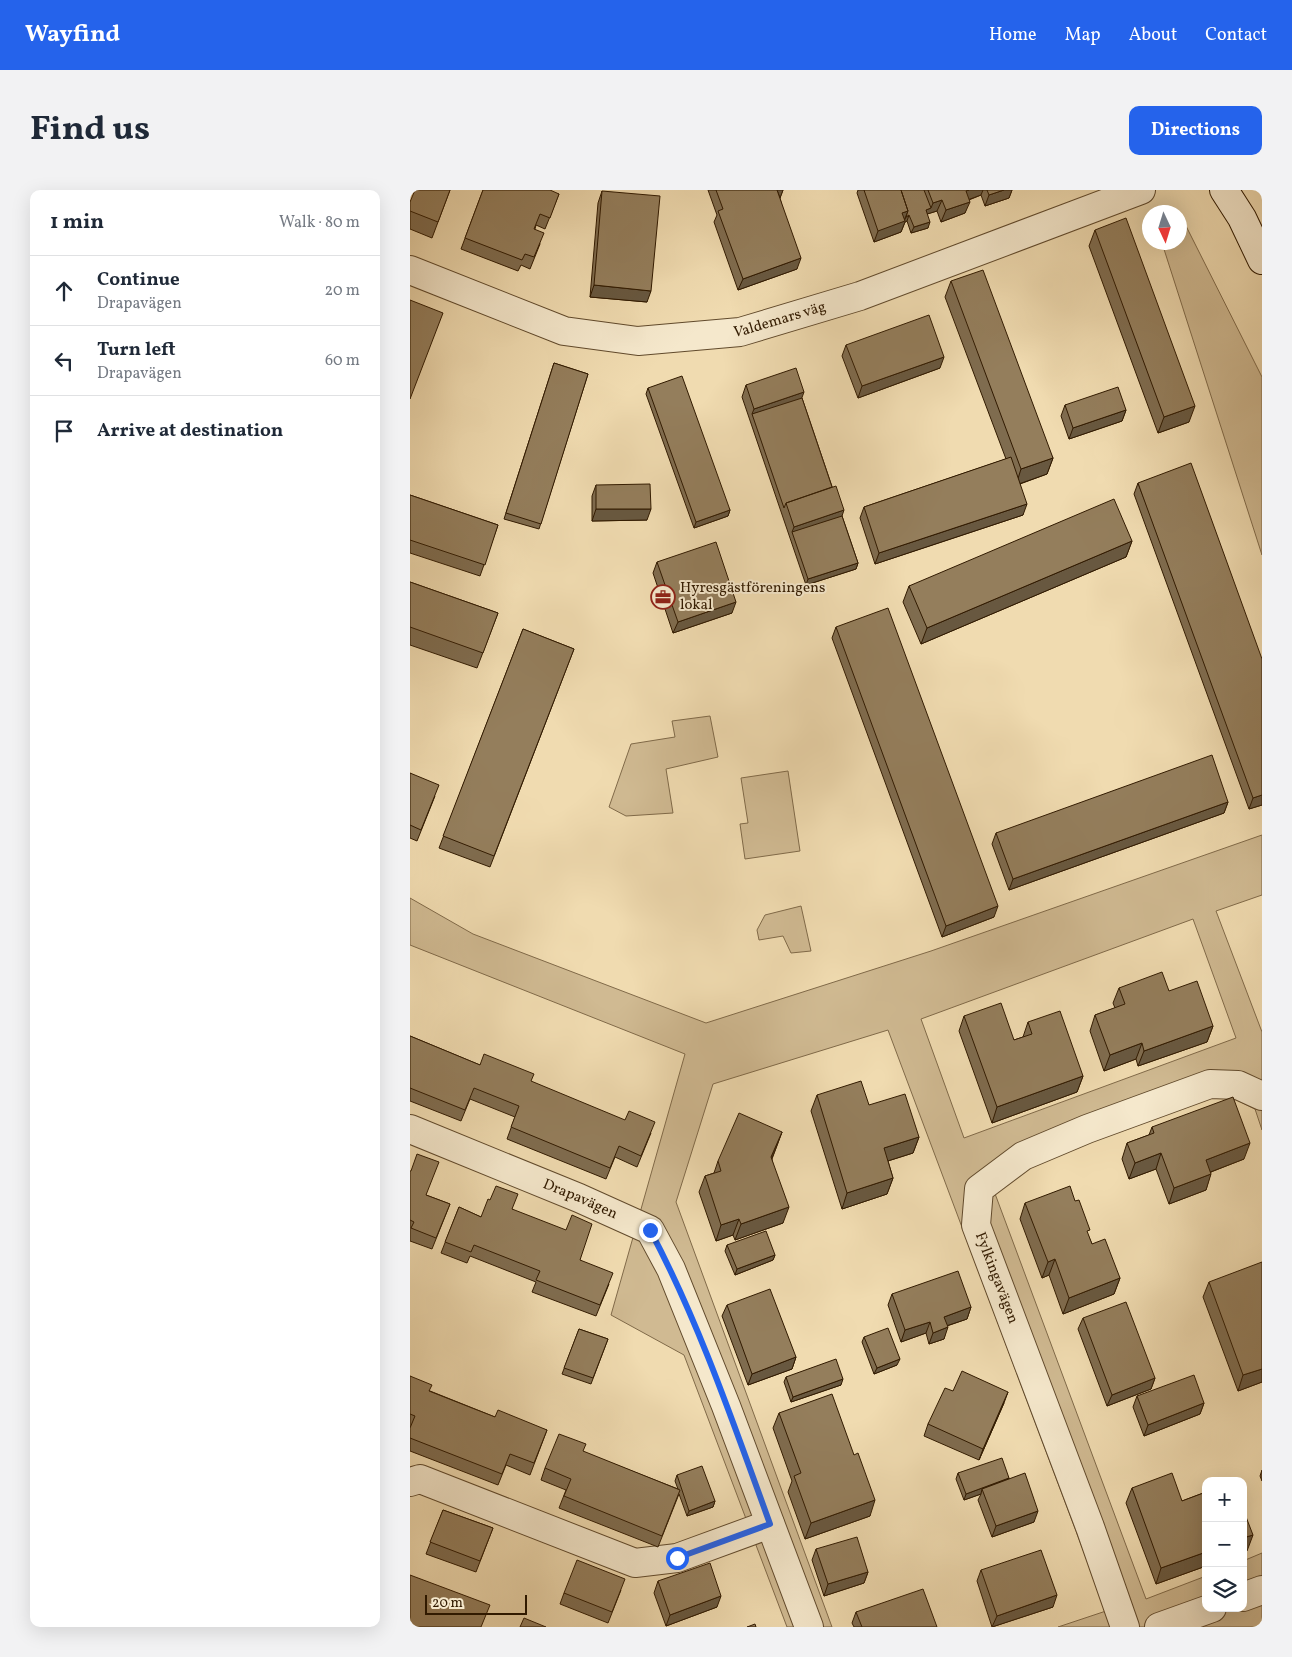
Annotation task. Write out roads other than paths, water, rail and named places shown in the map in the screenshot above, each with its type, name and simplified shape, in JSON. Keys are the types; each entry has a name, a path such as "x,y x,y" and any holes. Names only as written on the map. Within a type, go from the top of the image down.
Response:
{"street":[{"name":"Valdemars väg","path":"410,270 564,331 638,341 740,332 860,296 1141,190"},
{"path":"1224,190 1242,218 1262,260"},
{"name":"Fylkingavägen","path":"1124,1627 1090,1527 976,1225 979,1189 1023,1156 1087,1129 1210,1084 1238,1085 1262,1096"},
{"name":"Drapavägen","path":"410,1129 570,1194 650,1230 671,1269 726,1406 809,1627"},
{"path":"410,1482 420,1479 634,1563 677,1558 770,1524"},
{"path":"1247,1596 1262,1590"},
{"path":"1159,1627 1202,1612"}],"place":[{"name":"Hyresgästföreningens lokal","path":"663,597"}]}
